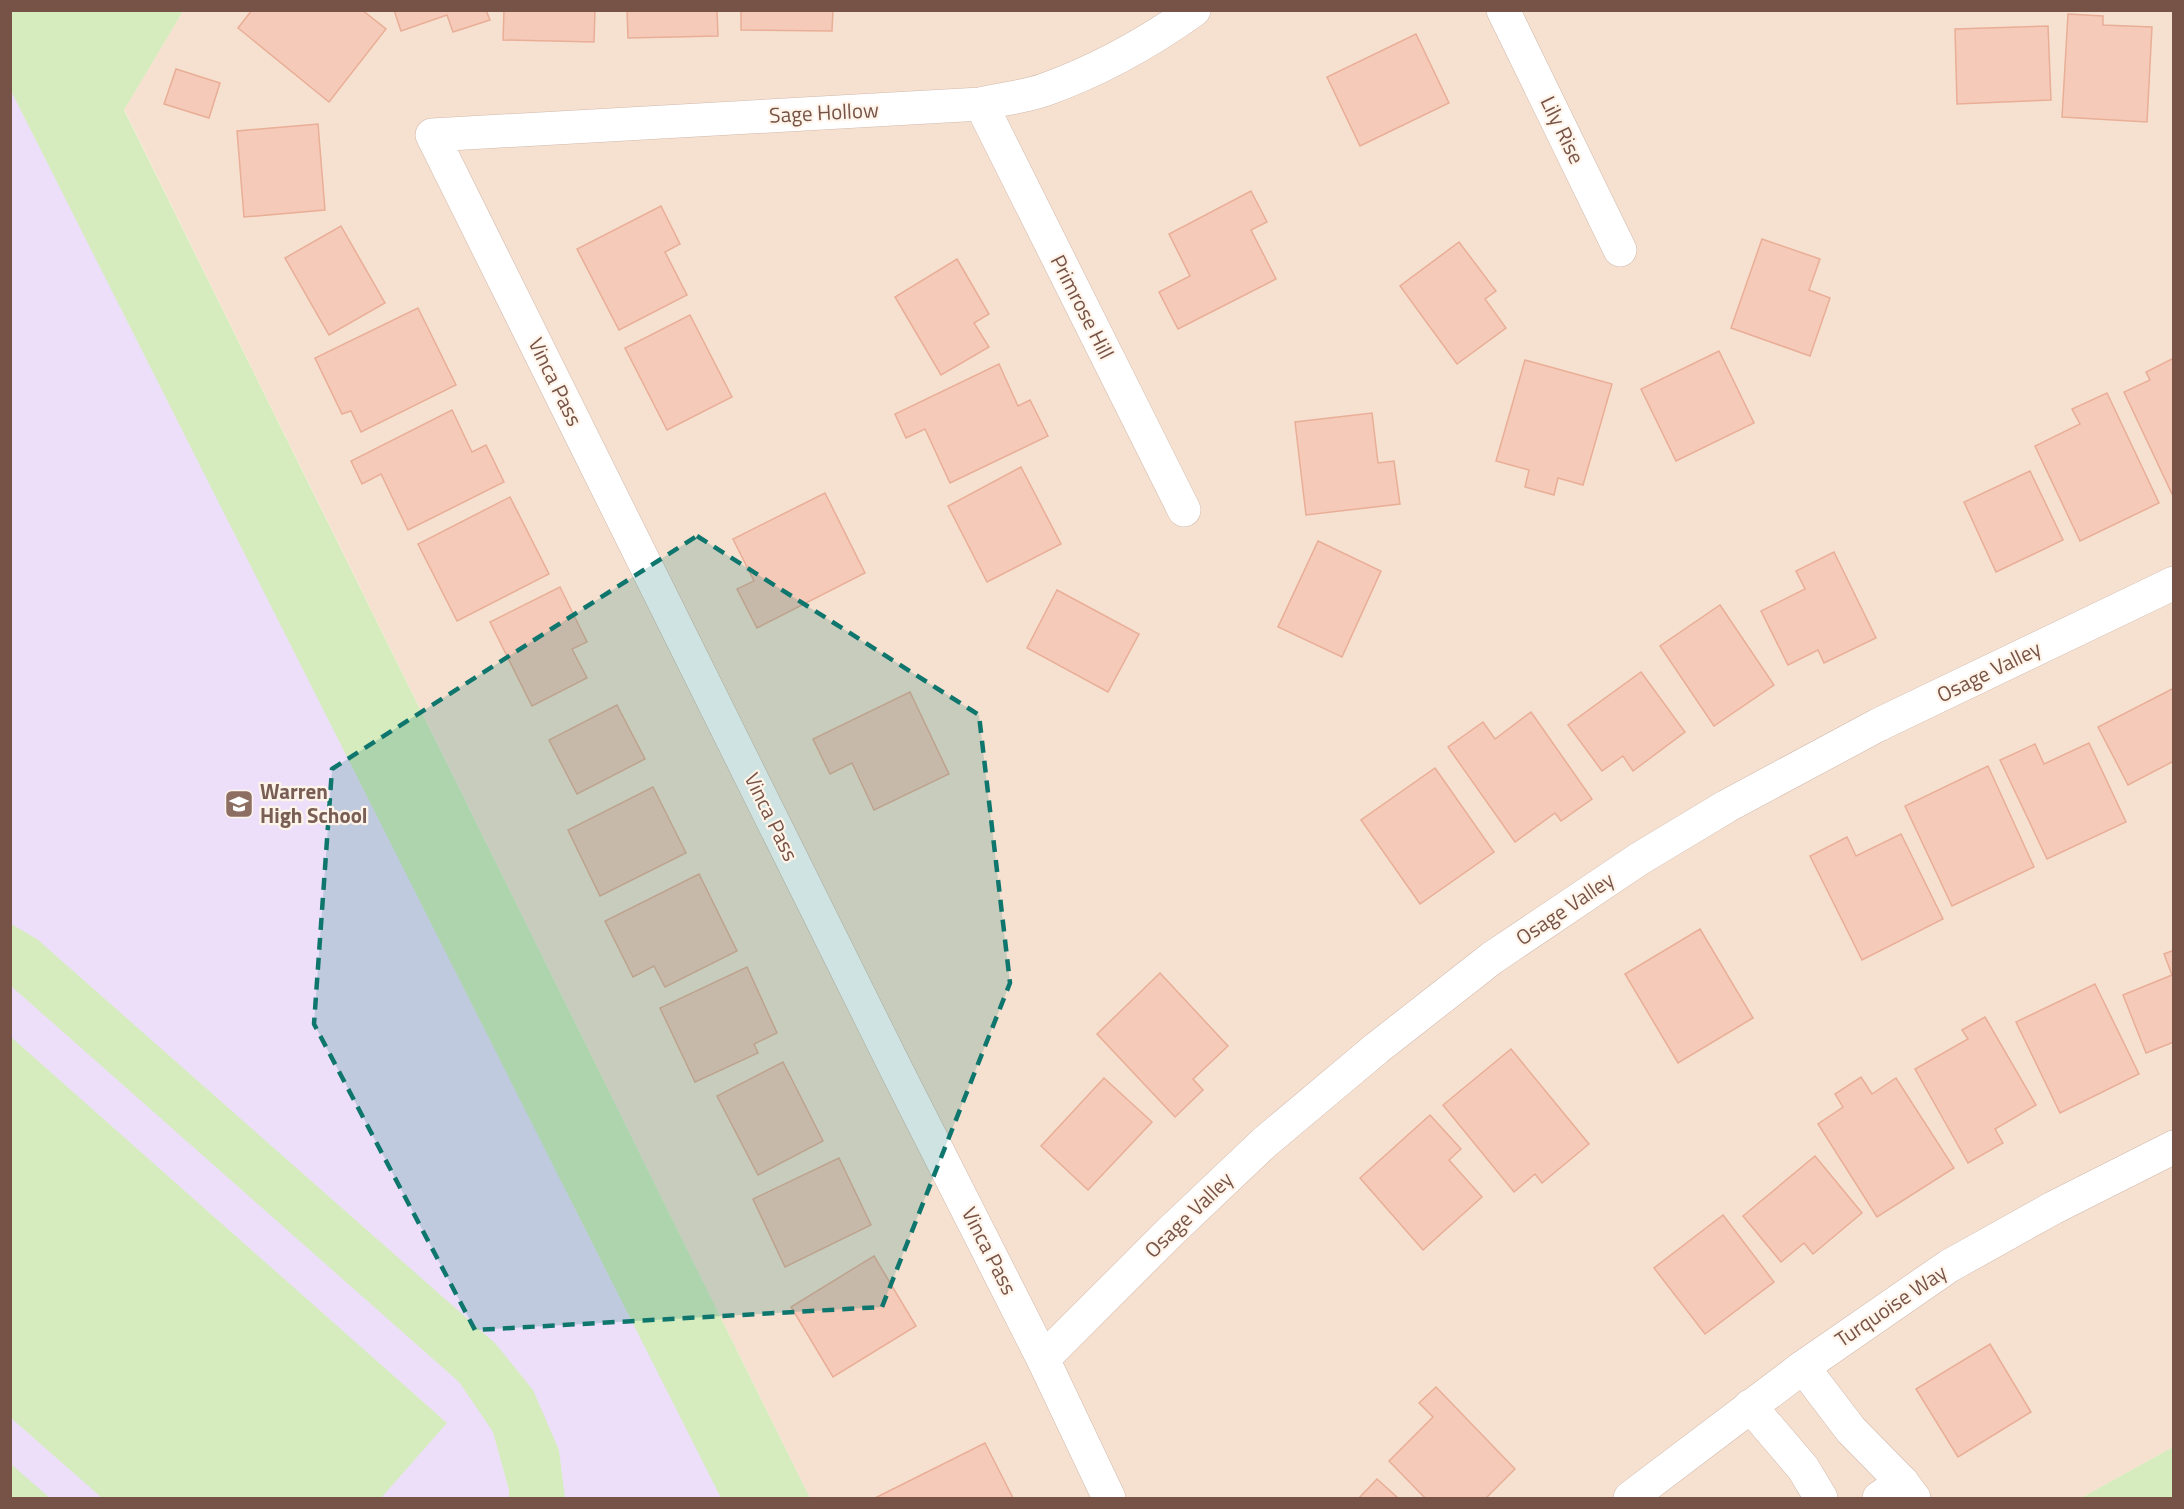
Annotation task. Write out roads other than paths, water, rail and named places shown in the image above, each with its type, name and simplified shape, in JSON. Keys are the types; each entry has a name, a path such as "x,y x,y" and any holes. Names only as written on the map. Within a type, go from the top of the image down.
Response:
{"street":[{"name":"Sage Hollow","path":"432,135 981,104 1042,90 1085,73 1174,25 1194,10"},
{"name":"Lily Rise","path":"1503,10 1620,250"},
{"name":"Primrose Hill","path":"981,104 1184,510"},
{"name":"Vinca Pass","path":"432,135 1043,1359 1109,1498"},
{"name":"Osage Valley","path":"1043,1359 1169,1233 1265,1142 1377,1048 1492,958 1639,859 1727,806 1878,725 2174,584"},
{"name":"Turquoise Way","path":"1629,1498 1803,1367 1949,1266 2053,1208 2174,1147"},
{"path":"1803,1367 1898,1493"},
{"path":"1750,1406 1803,1468 1821,1498"}],"place":[{"name":"Warren High School","path":"239,804"}]}
